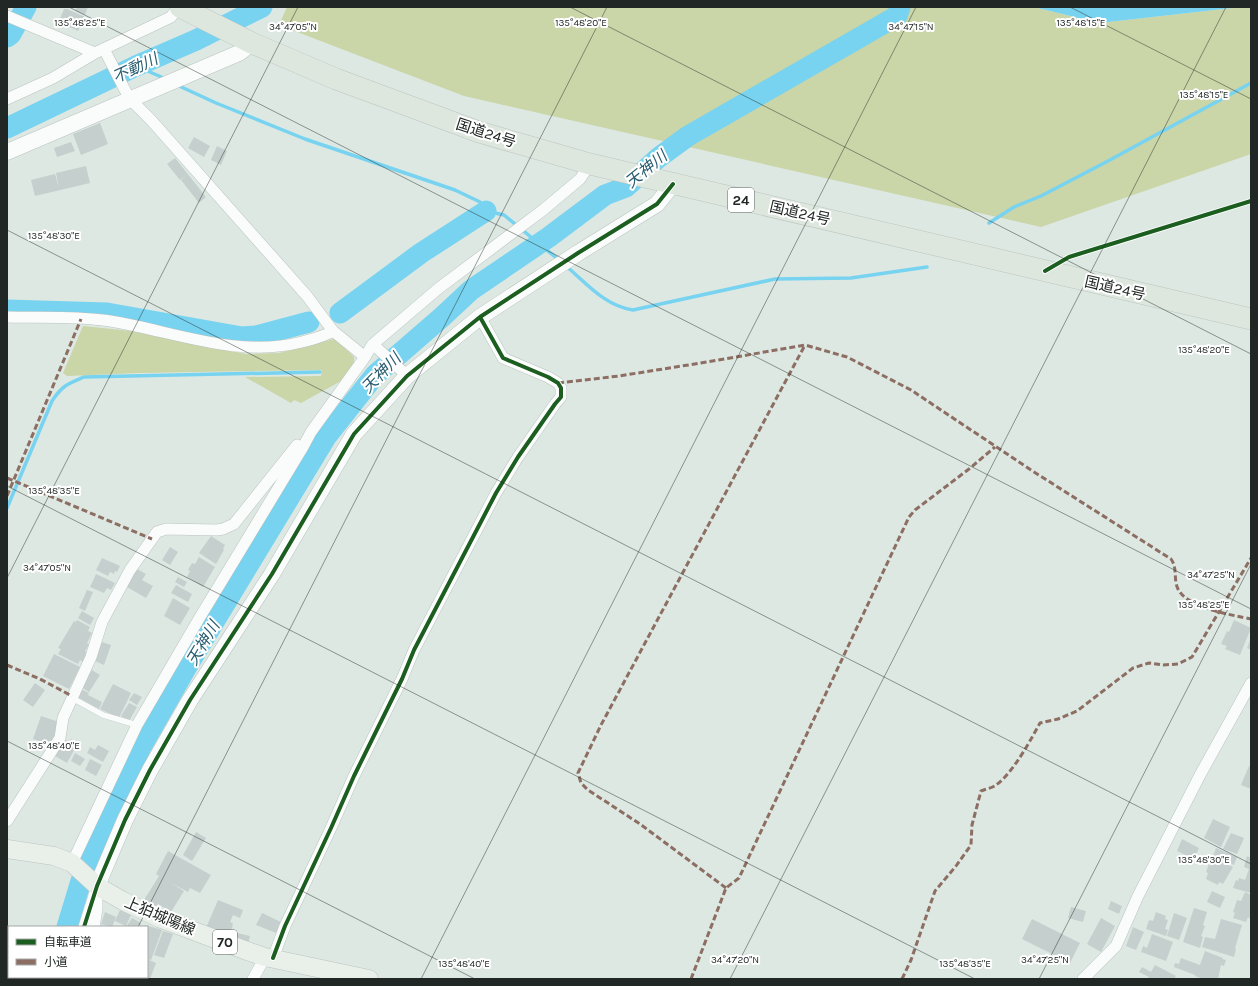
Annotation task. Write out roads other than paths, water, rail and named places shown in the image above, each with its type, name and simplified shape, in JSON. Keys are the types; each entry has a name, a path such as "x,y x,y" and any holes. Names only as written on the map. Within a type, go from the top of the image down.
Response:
{"highway":[{"name":"国道24号","path":"183,9 248,41 336,80 479,132 590,164 1251,319"}],"main road":[{"name":"上狛城陽線","path":"7,849 54,856 74,865 94,883 123,901 160,918 269,958 369,979"}],"street":[{"path":"7,99 102,53 183,9"},
{"path":"7,16 102,53 128,95 307,296 333,331 365,357"},
{"path":"7,152 128,95 239,53 248,41"},
{"path":"74,865 137,725 311,432 365,357 375,346 439,288 543,210 580,179 590,164"},
{"path":"84,926 94,883 147,777 190,700 272,574 354,434 405,374 480,317 578,253 657,204 673,184"},
{"path":"7,317 115,322 208,342 258,348 286,346 324,336 333,331"},
{"path":"254,979 269,958 285,926 354,776 418,643 496,493 518,457 561,397 561,388 558,383 548,377 503,358 480,317"},
{"path":"375,346 405,374"},
{"path":"7,821 60,738 63,718 91,657 102,622 130,570 157,532 166,528 217,530 224,529 234,524 298,444 311,432"},
{"path":"1083,979 1116,946 1138,896 1200,775 1251,683"},
{"path":"94,883 97,909 94,926"}],"lane":[{"path":"72,696 74,699 103,715 137,725"}],"water":[{"path":"1034,7 1241,7 1099,23"}],"waterway":[{"path":"7,37 11,34 26,7"},
{"name":"不動川","path":"7,128 136,66 196,40 262,7"},
{"name":"天神川","path":"67,926 81,881 141,747 186,668 326,437 375,375 471,290 549,237 605,195 626,187 658,158 688,136 897,16 900,7"},
{"path":"136,66 166,79"},
{"path":"989,223 1014,207 1041,196 1108,161 1251,83"},
{"path":"177,85 216,103 305,139 455,190 480,202 486,211 504,215 559,260"},
{"path":"340,313 421,253 486,211"},
{"path":"565,265 596,293 605,299 623,308 633,310 775,279 851,278 927,267"},
{"path":"7,310 107,313 242,337 256,336 309,322"},
{"path":"7,508 52,401 62,389 78,379 84,377 320,372"},
{"name":"天神川","path":"370,377 375,375"}]}
